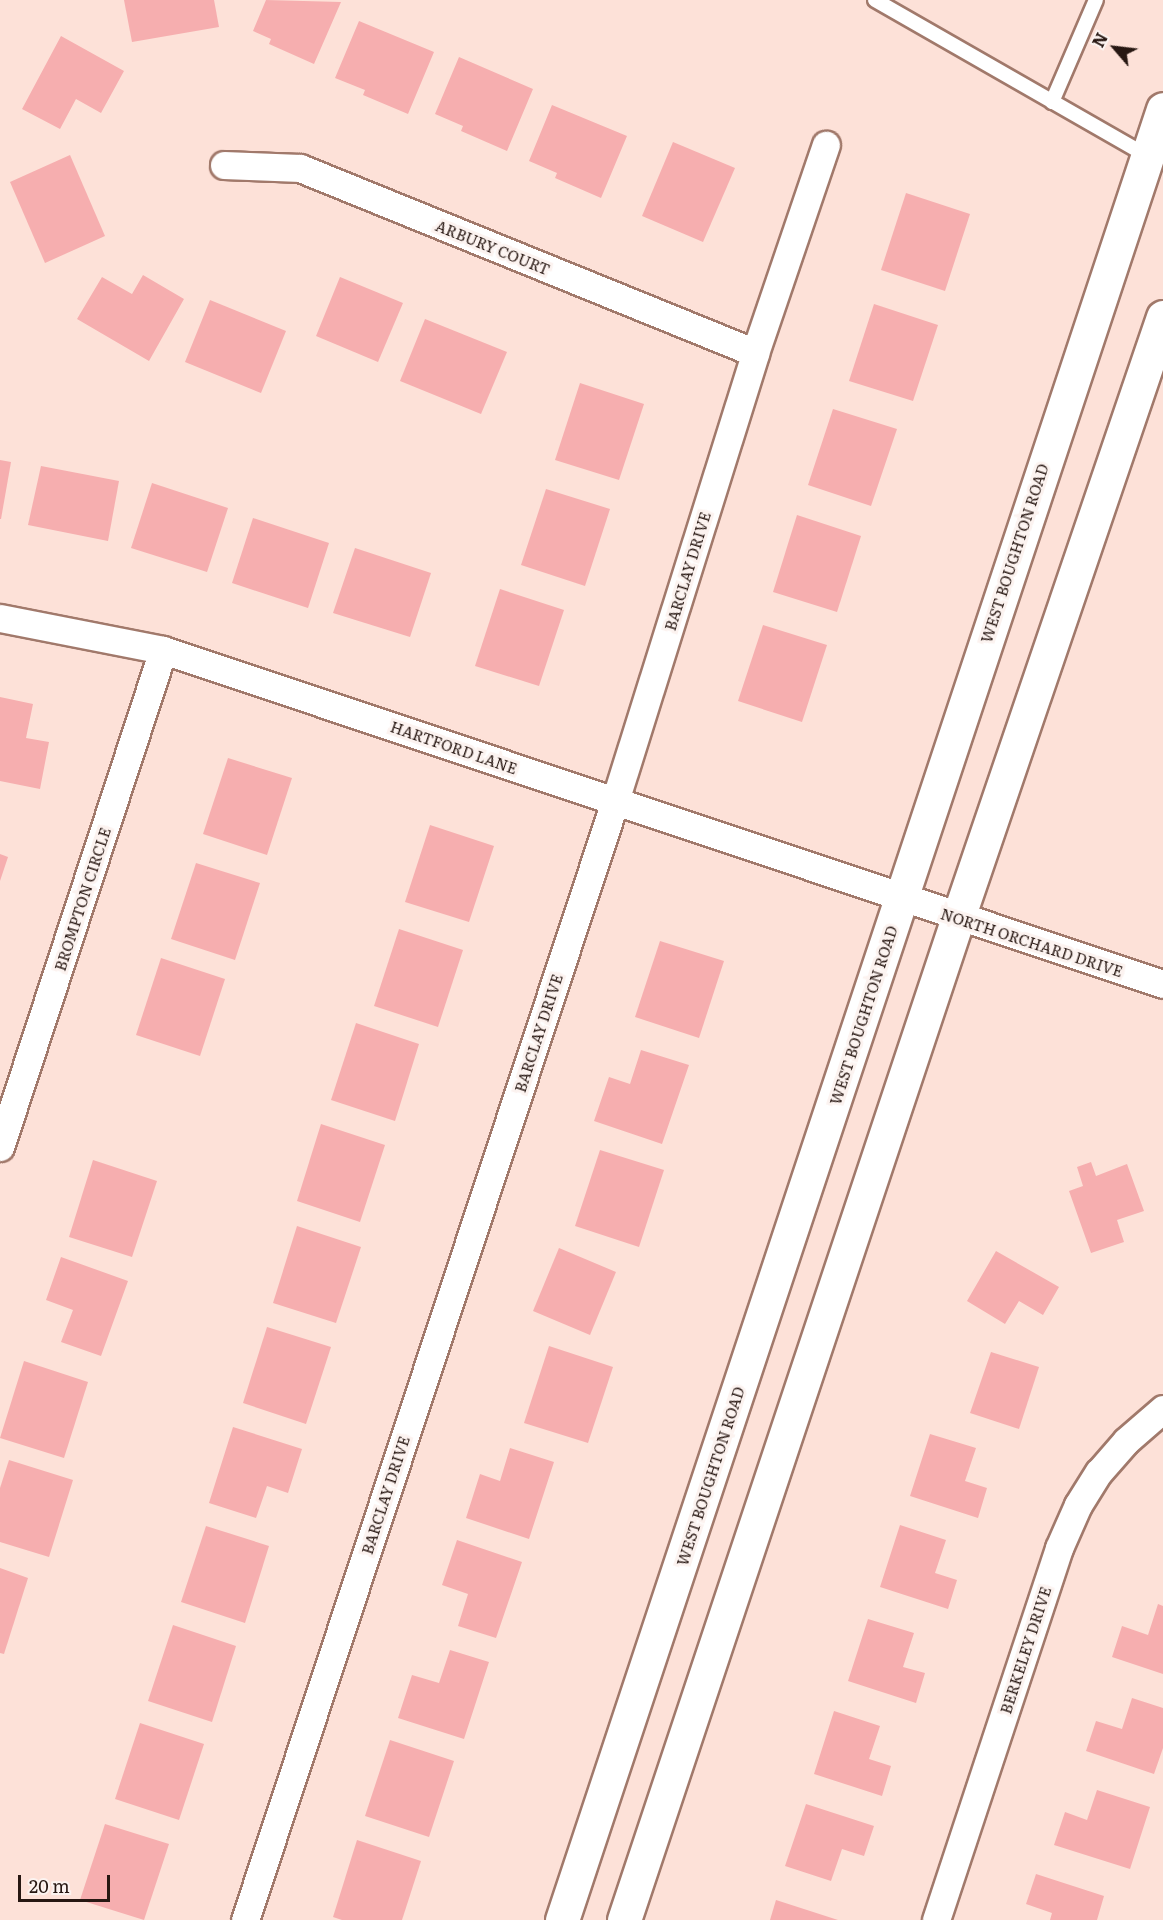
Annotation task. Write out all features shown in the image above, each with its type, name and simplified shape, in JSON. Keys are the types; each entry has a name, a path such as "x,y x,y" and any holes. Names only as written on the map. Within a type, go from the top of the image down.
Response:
{"main road":[{"name":"WEST BOUGHTON ROAD","path":"562,1920 1163,109"},
{"path":"624,1920 958,918 1163,317"}],"street":[{"name":"BARCLAY DRIVE","path":"245,1920 615,801 755,353 826,145"},
{"name":"ARBURY COURT","path":"224,165 300,168 755,353"},
{"name":"HARTFORD LANE","path":"0,618 163,650 902,898"},
{"name":"BROMPTON CIRCLE","path":"0,1147 163,650"},
{"name":"NORTH ORCHARD DRIVE","path":"902,898 1163,984"},
{"name":"BERKELEY DRIVE","path":"936,1920 1064,1537 1078,1505 1099,1472 1126,1441 1163,1409"}],"lane":[{"path":"875,0 1147,156"},
{"path":"1052,102 1096,0"}],"building":[{"path":"124,0 214,0 219,27 132,42"},
{"path":"266,0 341,2 314,64 269,44 271,39 253,31"},
{"path":"359,21 434,52 408,114 363,95 365,90 335,78"},
{"path":"61,36 124,71 101,113 76,99 60,129 22,109"},
{"path":"459,57 533,89 507,151 461,131 463,126 435,114"},
{"path":"552,105 627,136 601,198 555,178 557,173 529,161"},
{"path":"673,142 735,168 703,242 642,216"},
{"path":"70,155 105,236 45,263 10,182"},
{"path":"906,193 970,214 945,291 881,270"},
{"path":"143,275 184,299 149,361 77,319 102,277 132,294"},
{"path":"340,277 403,303 378,362 316,336"},
{"path":"210,300 286,331 261,393 185,362"},
{"path":"874,304 938,325 913,401 849,381"},
{"path":"425,319 507,352 481,414 400,381"},
{"path":"580,383 644,404 619,480 555,460"},
{"path":"833,409 897,429 871,506 808,485"},
{"path":"0,460 11,462 1,519 0,519"},
{"path":"41,466 119,481 108,541 28,525"},
{"path":"152,483 228,508 207,572 131,548"},
{"path":"546,489 610,509 585,586 521,565"},
{"path":"797,515 861,536 837,612 773,592"},
{"path":"253,518 329,543 308,608 232,583"},
{"path":"355,548 431,573 410,637 333,613"},
{"path":"500,589 564,610 539,686 475,666"},
{"path":"763,625 827,645 802,722 738,701"},
{"path":"0,697 33,704 26,738 49,742 40,789 0,781"},
{"path":"228,758 292,778 267,855 203,834"},
{"path":"430,825 494,846 469,922 405,902"},
{"path":"0,854 8,857 0,881"},
{"path":"196,863 260,883 235,960 171,939"},
{"path":"399,929 463,950 438,1027 374,1006"},
{"path":"660,941 724,961 699,1038 635,1017"},
{"path":"161,958 225,979 200,1056 136,1035"},
{"path":"356,1023 419,1044 395,1121 331,1100"},
{"path":"641,1050 689,1065 662,1144 594,1121 609,1077 630,1084"},
{"path":"321,1124 385,1145 360,1222 297,1201"},
{"path":"600,1150 664,1170 639,1247 575,1226"},
{"path":"93,1160 157,1181 132,1257 69,1237"},
{"path":"1091,1162 1096,1176 1127,1164 1144,1211 1117,1220 1124,1242 1091,1253 1069,1191 1083,1186 1077,1167"},
{"path":"297,1226 361,1247 336,1323 273,1303"},
{"path":"559,1248 616,1272 590,1335 533,1311"},
{"path":"996,1251 1059,1287 1043,1315 1019,1301 1005,1324 967,1301"},
{"path":"61,1257 128,1281 101,1356 61,1342 73,1310 46,1300"},
{"path":"267,1327 331,1347 306,1424 243,1403"},
{"path":"549,1346 613,1367 588,1443 524,1423"},
{"path":"991,1352 1039,1367 1019,1429 970,1413"},
{"path":"24,1361 88,1382 64,1458 0,1438"},
{"path":"233,1427 302,1449 288,1493 267,1486 256,1518 209,1503"},
{"path":"930,1434 976,1448 965,1481 987,1488 978,1518 910,1496"},
{"path":"510,1448 554,1462 529,1539 466,1518 480,1474 500,1481"},
{"path":"9,1460 73,1480 49,1557 0,1542 0,1488"},
{"path":"900,1525 946,1540 935,1573 957,1580 948,1609 880,1587"},
{"path":"206,1526 269,1546 245,1623 181,1602"},
{"path":"457,1540 522,1562 496,1638 458,1626 468,1594 442,1585"},
{"path":"0,1568 28,1578 4,1654 0,1653"},
{"path":"1158,1604 1163,1606 1163,1674 1112,1657 1122,1626 1148,1635"},
{"path":"868,1619 914,1633 903,1667 925,1673 916,1703 848,1681"},
{"path":"173,1625 236,1646 212,1722 148,1701"},
{"path":"450,1650 489,1662 464,1739 398,1718 412,1675 439,1683"},
{"path":"1132,1698 1163,1708 1163,1748 1154,1774 1086,1751 1096,1721 1122,1729"},
{"path":"834,1711 880,1726 869,1759 891,1766 882,1796 814,1774"},
{"path":"140,1723 204,1744 179,1820 115,1799"},
{"path":"390,1740 454,1761 429,1837 365,1816"},
{"path":"1097,1790 1150,1807 1130,1869 1054,1845 1065,1812 1087,1820"},
{"path":"806,1804 874,1826 864,1856 842,1849 831,1881 785,1866"},
{"path":"105,1824 169,1844 144,1920 80,1900"},
{"path":"357,1840 421,1861 402,1920 342,1920 333,1917"},
{"path":"1036,1874 1104,1896 1097,1920 1050,1920 1052,1913 1026,1904"},
{"path":"776,1900 838,1920 770,1920"}]}
